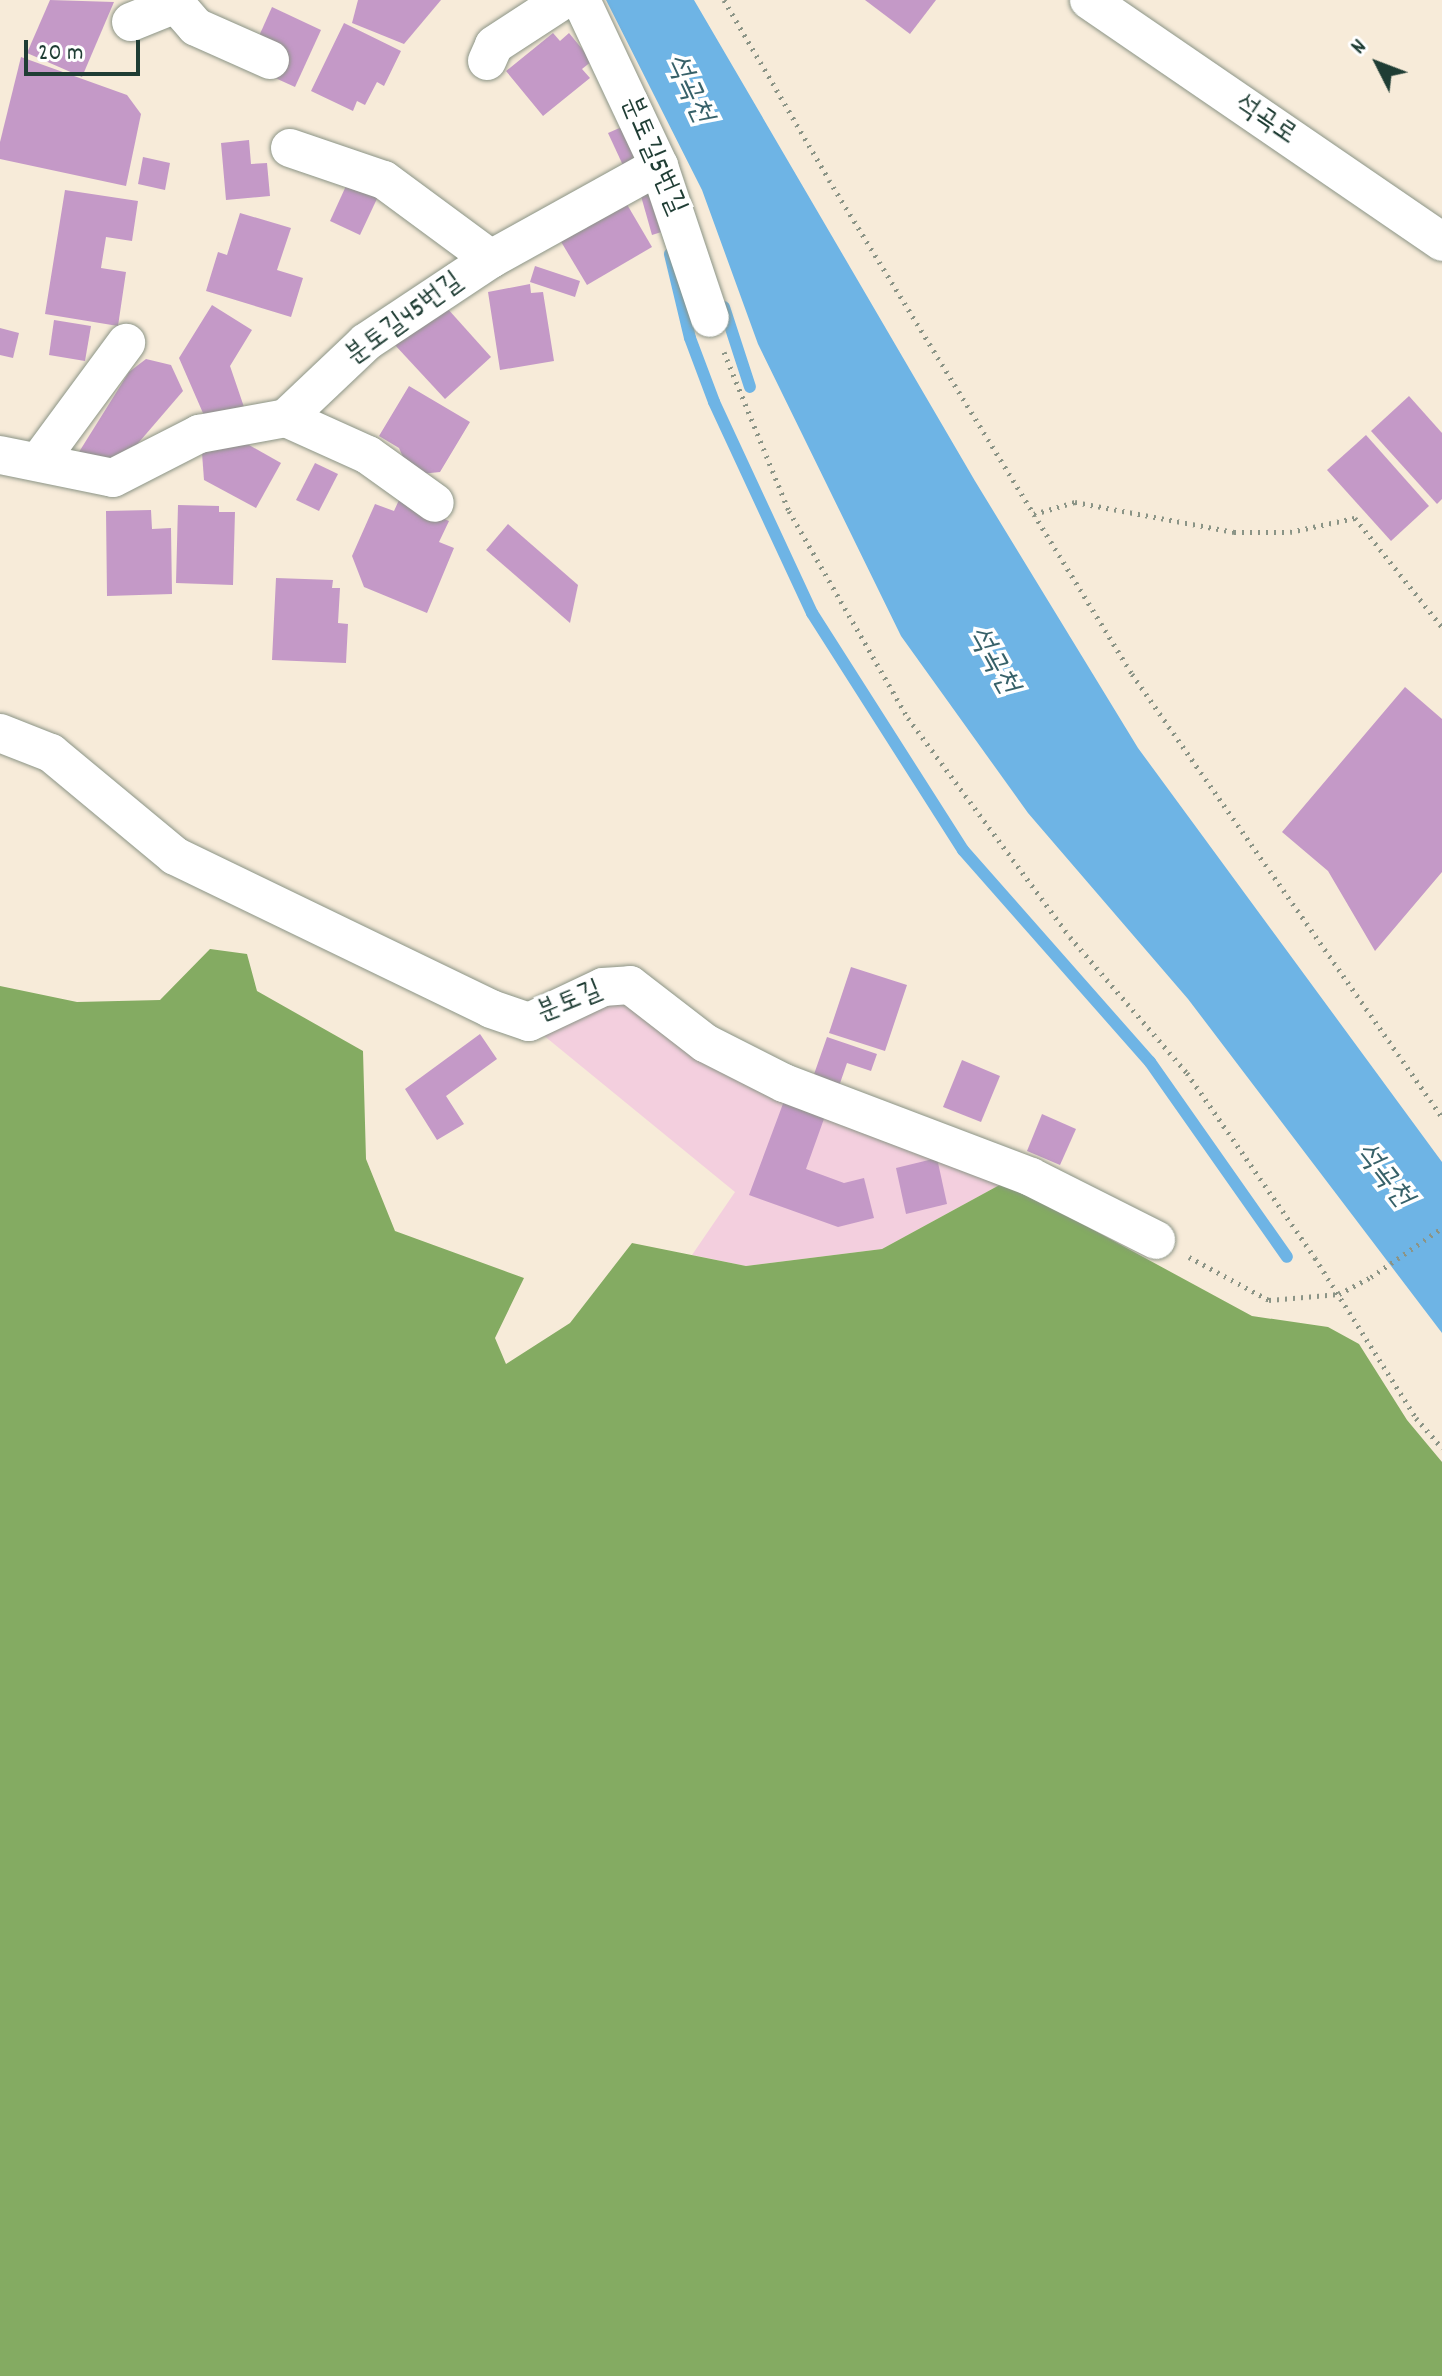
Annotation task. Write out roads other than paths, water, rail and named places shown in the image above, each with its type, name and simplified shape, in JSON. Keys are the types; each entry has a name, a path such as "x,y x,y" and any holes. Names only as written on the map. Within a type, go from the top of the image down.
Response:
{"street":[{"path":"487,61 494,45 563,0"},
{"name":"분토길5번길","path":"581,0 659,166 710,318"},
{"name":"석곡로","path":"1089,0 1442,242"},
{"path":"131,22 177,2 196,27 270,60"},
{"name":"분토길45번길","path":"290,148 384,180 491,259"},
{"name":"분토길45번길","path":"286,418 366,342 491,259 659,166"},
{"path":"39,461 126,343"},
{"path":"0,455 113,478 199,434 286,418 368,455 435,503"},
{"name":"분토길","path":"0,733 51,753 175,856 491,1009 529,1022 603,987 630,985 705,1043 784,1083 1031,1177 1156,1240"}],"water":[{"name":"석곡천","path":"606,0 694,0 975,481 1138,748 1442,1162 1442,1333 1188,999 1028,813 901,636 758,344 702,190"}],"waterway":[{"path":"670,254 690,338 714,402 812,613 963,850 1150,1062 1287,1257"},
{"path":"724,307 750,387"}]}
